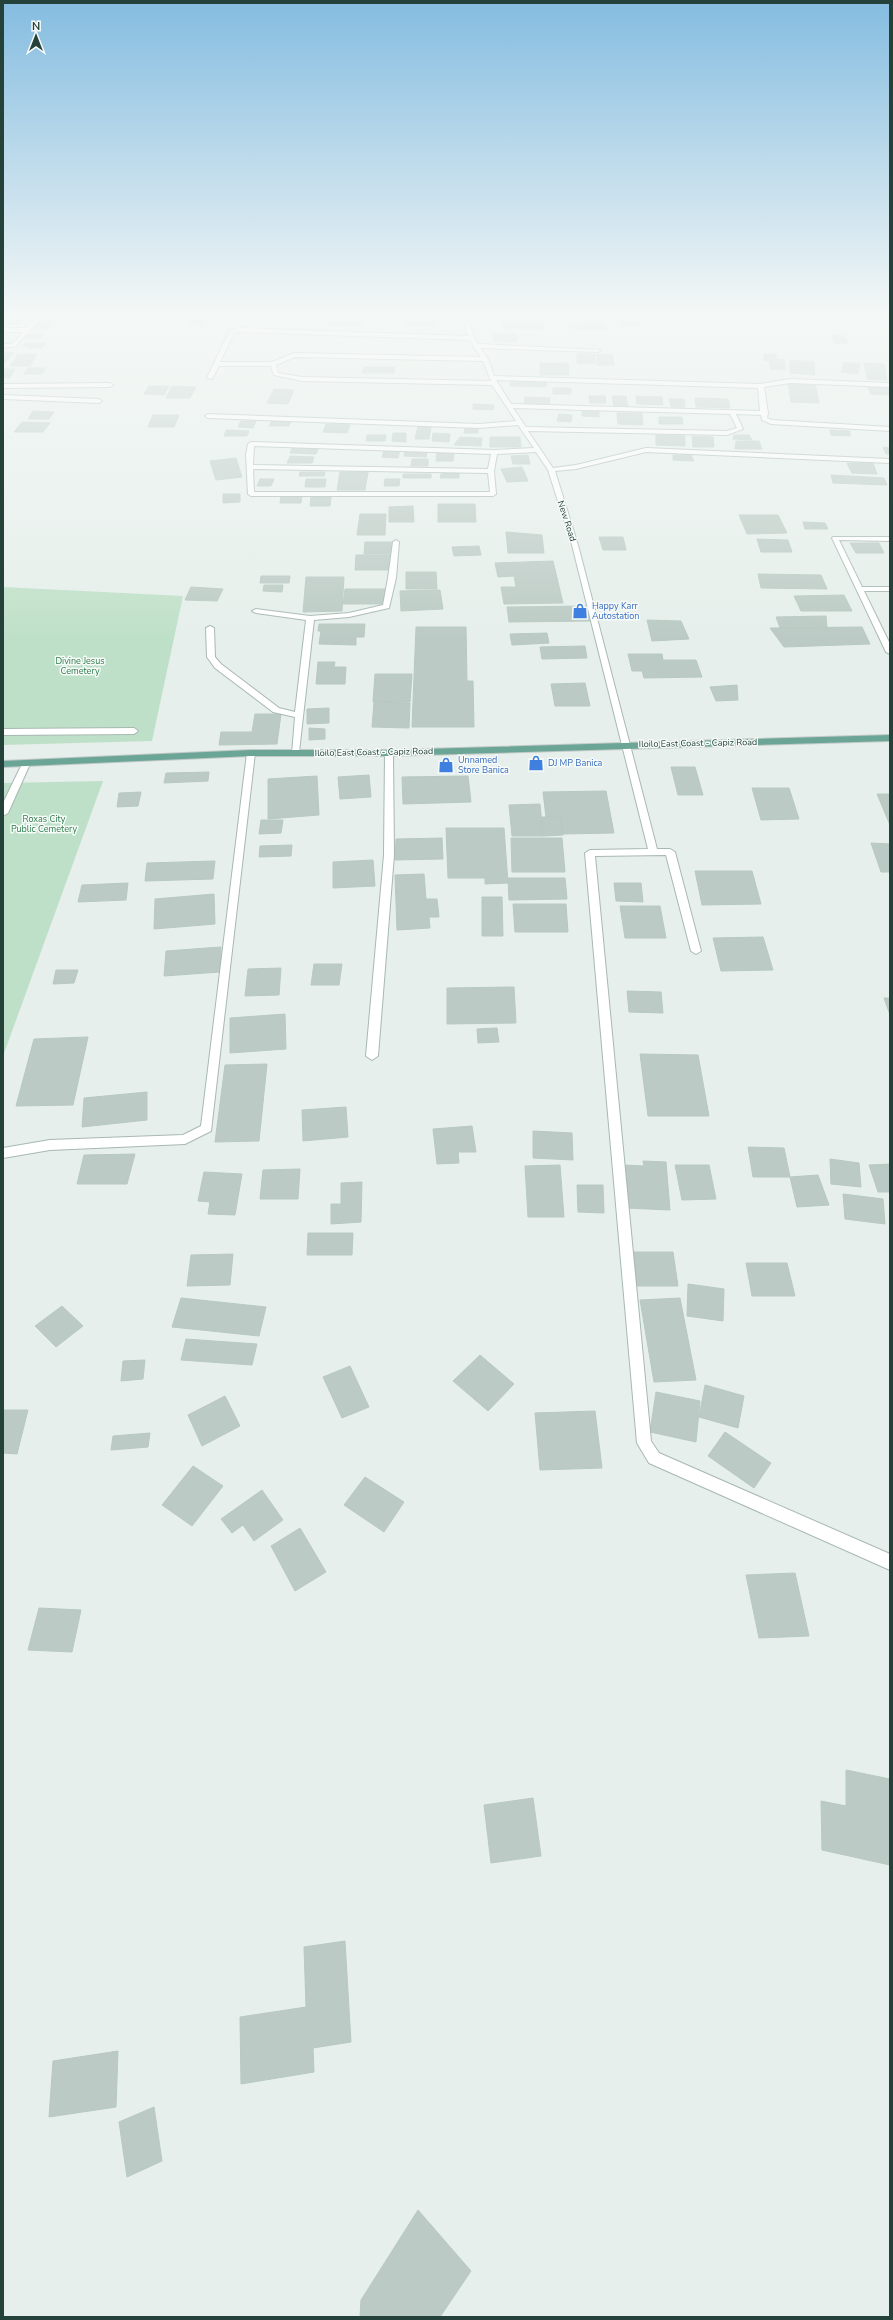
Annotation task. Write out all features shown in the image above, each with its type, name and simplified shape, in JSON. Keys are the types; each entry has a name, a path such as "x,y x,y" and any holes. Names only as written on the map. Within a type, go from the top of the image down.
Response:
{"main road":[{"name":"Iloilo East Coast - Capiz Road","path":"3,764 251,753 389,752 890,738"}],"street":[{"path":"431,424 727,432 740,429 738,424"},
{"path":"810,424 890,429"},
{"name":"New Road","path":"522,426 536,450 551,470 575,545 653,851"},
{"path":"494,452 491,471 493,494 251,494 248,455 251,444 494,452 536,450"},
{"path":"551,470 576,467 646,450 890,461"},
{"path":"250,467 491,471"},
{"path":"890,539 835,538 890,652"},
{"path":"256,611 310,618 349,615 386,606 392,578 396,542"},
{"path":"860,589 890,589"},
{"path":"295,752 310,618"},
{"path":"210,628 211,657 218,666 276,710 299,716"},
{"path":"3,732 134,731"},
{"path":"372,1056 389,855 389,752"},
{"path":"3,1153 50,1145 185,1139 207,1128 251,753"},
{"path":"3,813 26,764"},
{"path":"696,951 670,852 653,851 590,853 644,1443 654,1458 890,1562"}],"green space":[{"name":"Divine Jesus Cemetery","path":"3,587 183,596 152,741 3,745"},
{"name":"Roxas City Public Cemetery","path":"103,781 3,1056 3,783"}],"building":[{"path":"20,424 49,424 43,432 14,432"},
{"path":"149,424 175,424 174,427 148,427"},
{"path":"239,424 255,424 253,428 238,427"},
{"path":"270,424 290,424 289,426 269,426"},
{"path":"326,424 350,425 347,433 323,432"},
{"path":"418,426 431,427 429,439 415,439"},
{"path":"465,428 478,428 478,433 464,433"},
{"path":"226,430 249,431 247,436 224,436"},
{"path":"830,430 850,431 850,436 831,435"},
{"path":"393,433 406,433 406,442 392,441"},
{"path":"433,433 450,434 449,442 432,441"},
{"path":"367,435 386,435 385,441 366,441"},
{"path":"656,435 685,436 685,446 656,445"},
{"path":"734,435 749,435 752,440 733,439"},
{"path":"692,436 713,437 714,447 693,447"},
{"path":"460,437 482,438 481,446 454,445"},
{"path":"490,437 520,437 521,447 490,447"},
{"path":"736,441 759,441 762,449 735,449"},
{"path":"883,447 890,448 890,454 886,454"},
{"path":"292,448 318,449 316,454 290,453"},
{"path":"384,450 400,450 398,458 382,457"},
{"path":"405,451 427,452 426,457 404,456"},
{"path":"437,453 454,453 453,461 436,461"},
{"path":"528,455 530,464 513,464 511,456"},
{"path":"673,455 691,455 694,461 673,460"},
{"path":"290,456 314,457 312,463 287,463"},
{"path":"236,458 242,477 216,480 210,461"},
{"path":"412,459 428,459 428,466 411,466"},
{"path":"847,463 873,463 877,474 852,473"},
{"path":"522,467 528,481 507,482 501,469"},
{"path":"300,472 325,472 324,476 299,476"},
{"path":"340,472 368,472 365,490 337,490"},
{"path":"459,472 459,478 440,478 441,474"},
{"path":"403,474 431,474 431,478 403,478"},
{"path":"831,475 884,478 887,485 833,483"},
{"path":"260,479 274,479 271,486 257,486"},
{"path":"306,479 326,479 325,487 305,487"},
{"path":"385,479 400,479 399,486 384,486"},
{"path":"223,494 240,494 240,502 223,503"},
{"path":"281,496 302,496 301,503 280,503"},
{"path":"311,497 331,497 330,506 310,506"},
{"path":"438,504 475,504 476,522 438,522"},
{"path":"413,506 414,522 389,522 389,507"},
{"path":"360,514 386,514 385,535 357,535"},
{"path":"739,515 778,515 787,533 747,534"},
{"path":"803,522 825,523 828,529 805,529"},
{"path":"506,532 542,535 544,553 508,553"},
{"path":"599,537 623,537 626,550 603,550"},
{"path":"757,539 788,540 792,552 761,552"},
{"path":"365,542 393,542 392,554 364,554"},
{"path":"850,543 879,543 884,553 856,553"},
{"path":"479,546 481,555 454,556 452,547"},
{"path":"356,555 390,555 389,570 355,570"},
{"path":"553,561 563,603 504,604 501,587 516,587 514,576 498,577 495,563"},
{"path":"406,572 436,572 437,589 406,589"},
{"path":"758,574 821,575 827,589 761,588"},
{"path":"261,576 290,576 289,583 260,583"},
{"path":"306,577 344,577 342,611 303,612"},
{"path":"264,585 283,585 282,592 263,591"},
{"path":"191,587 223,589 217,601 185,600"},
{"path":"345,589 385,589 384,604 343,604"},
{"path":"440,590 443,609 401,611 400,591"},
{"path":"844,595 852,611 801,611 794,596"},
{"path":"587,606 591,621 509,622 507,607"},
{"path":"826,616 827,628 780,628 776,617"},
{"path":"647,620 681,621 689,639 652,641"},
{"path":"319,624 365,624 364,637 356,637 356,645 319,644 321,631 318,631"},
{"path":"416,627 466,627 467,681 473,681 474,727 412,727"},
{"path":"862,627 870,644 784,647 770,628"},
{"path":"547,633 549,643 512,645 510,634"},
{"path":"585,646 587,658 542,659 540,647"},
{"path":"628,654 662,654 663,660 696,660 702,677 644,678 642,671 632,671"},
{"path":"318,662 335,662 334,667 346,667 345,684 316,684"},
{"path":"375,674 412,674 410,702 373,702"},
{"path":"585,683 590,706 555,706 551,684"},
{"path":"737,685 738,700 716,701 710,687"},
{"path":"374,702 410,703 409,728 372,727"},
{"path":"329,708 329,723 307,724 307,709"},
{"path":"255,714 281,714 277,744 219,745 221,732 252,732"},
{"path":"309,728 325,729 325,739 309,740"},
{"path":"671,767 695,767 703,795 678,795"},
{"path":"209,772 208,781 164,783 166,773"},
{"path":"369,775 371,797 340,799 338,777"},
{"path":"317,776 319,815 268,819 268,779"},
{"path":"468,776 471,802 403,804 402,777"},
{"path":"752,788 789,788 799,819 761,820"},
{"path":"606,791 614,833 563,834 561,817 546,817 543,792"},
{"path":"141,792 138,806 117,807 119,793"},
{"path":"877,794 890,794 890,825"},
{"path":"540,804 543,836 512,836 509,805"},
{"path":"541,817 561,817 563,835 543,836"},
{"path":"261,820 283,820 281,833 259,834"},
{"path":"446,828 504,828 508,883 485,884 485,878 448,878"},
{"path":"442,838 443,859 395,860 396,839"},
{"path":"511,838 562,838 565,872 512,872"},
{"path":"871,843 890,844 890,872 881,872"},
{"path":"292,845 291,856 259,857 260,846"},
{"path":"373,860 375,886 333,888 333,862"},
{"path":"215,861 213,879 145,881 147,863"},
{"path":"695,871 752,871 761,904 702,905"},
{"path":"424,874 426,899 437,899 439,917 429,917 430,928 397,930 395,875"},
{"path":"508,878 565,878 567,899 509,900"},
{"path":"128,883 126,900 78,902 82,885"},
{"path":"614,883 641,883 643,902 616,901"},
{"path":"214,894 215,924 154,929 155,899"},
{"path":"482,897 502,897 503,936 482,936"},
{"path":"513,904 566,904 568,932 515,932"},
{"path":"620,906 660,906 666,938 625,938"},
{"path":"763,937 773,970 721,971 713,938"},
{"path":"221,947 220,972 164,976 166,951"},
{"path":"314,964 342,964 339,985 311,985"},
{"path":"281,968 279,995 245,996 248,969"},
{"path":"56,970 78,970 74,983 53,984"},
{"path":"514,987 516,1023 447,1024 447,988"},
{"path":"627,991 661,992 663,1013 629,1012"},
{"path":"884,998 890,998 890,1015"},
{"path":"285,1014 286,1049 230,1053 230,1018"},
{"path":"497,1028 499,1042 478,1043 477,1029"},
{"path":"88,1037 73,1105 16,1106 34,1039"},
{"path":"640,1054 698,1055 709,1116 648,1116"},
{"path":"267,1064 259,1141 215,1142 225,1065"},
{"path":"147,1092 147,1120 82,1127 84,1098"},
{"path":"346,1107 348,1137 303,1141 302,1110"},
{"path":"472,1126 476,1152 458,1152 459,1163 437,1164 433,1129"},
{"path":"533,1131 572,1133 573,1160 533,1158"},
{"path":"748,1147 784,1148 790,1177 753,1177"},
{"path":"135,1154 127,1184 77,1184 84,1155"},
{"path":"830,1159 859,1163 861,1187 831,1184"},
{"path":"643,1161 666,1162 670,1210 626,1208 623,1165 644,1166"},
{"path":"890,1164 890,1192 878,1192 869,1165"},
{"path":"560,1165 564,1217 528,1217 525,1166"},
{"path":"675,1165 709,1165 716,1199 682,1200"},
{"path":"300,1169 298,1199 260,1199 263,1170"},
{"path":"204,1172 242,1174 235,1215 208,1214 210,1202 198,1201"},
{"path":"818,1175 829,1205 797,1207 790,1177"},
{"path":"362,1182 361,1222 331,1224 331,1204 341,1204 341,1183"},
{"path":"577,1185 603,1185 604,1213 578,1212"},
{"path":"843,1194 883,1199 885,1224 845,1219"},
{"path":"308,1233 353,1233 352,1255 307,1255"},
{"path":"631,1252 673,1252 678,1286 635,1286"},
{"path":"233,1254 230,1285 187,1286 191,1255"},
{"path":"746,1263 787,1263 795,1296 752,1296"},
{"path":"688,1284 724,1289 723,1321 687,1316"},
{"path":"181,1298 266,1307 259,1336 172,1327"},
{"path":"680,1298 696,1380 654,1382 640,1300"},
{"path":"62,1306 83,1326 56,1347 35,1326"},
{"path":"186,1339 257,1344 252,1365 181,1360"},
{"path":"480,1355 514,1384 488,1411 453,1381"},
{"path":"145,1360 143,1379 121,1381 123,1361"},
{"path":"350,1366 369,1407 342,1418 323,1377"},
{"path":"705,1385 744,1396 738,1428 699,1417"},
{"path":"656,1392 700,1401 696,1442 650,1432"},
{"path":"225,1396 240,1426 202,1446 188,1415"},
{"path":"3,1410 28,1410 17,1454 3,1453"},
{"path":"595,1411 602,1468 540,1470 535,1413"},
{"path":"725,1432 771,1463 754,1488 708,1456"},
{"path":"150,1433 148,1447 111,1450 113,1436"},
{"path":"193,1466 223,1486 192,1526 162,1505"},
{"path":"365,1477 404,1502 384,1532 344,1505"},
{"path":"262,1490 283,1520 254,1541 243,1525 232,1533 221,1519"},
{"path":"300,1528 326,1572 295,1591 271,1546"},
{"path":"795,1573 809,1636 759,1638 746,1575"},
{"path":"39,1608 81,1610 72,1652 28,1650"},
{"path":"846,1770 890,1779 890,1865 822,1850 821,1801 846,1806"},
{"path":"533,1798 541,1856 491,1863 484,1805"},
{"path":"345,1941 351,2042 313,2048 314,2072 241,2084 240,2017 306,2007 304,1947"},
{"path":"118,2051 116,2107 49,2117 53,2061"},
{"path":"154,2107 162,2161 127,2177 119,2122"},
{"path":"418,2210 471,2271 440,2317 360,2317 361,2300"}],"place":[{"name":"Happy Karr Autostation","path":"580,611"},
{"name":"DJ MP Banica","path":"536,763"},
{"name":"Unnamed Store Banica","path":"446,765"}]}
